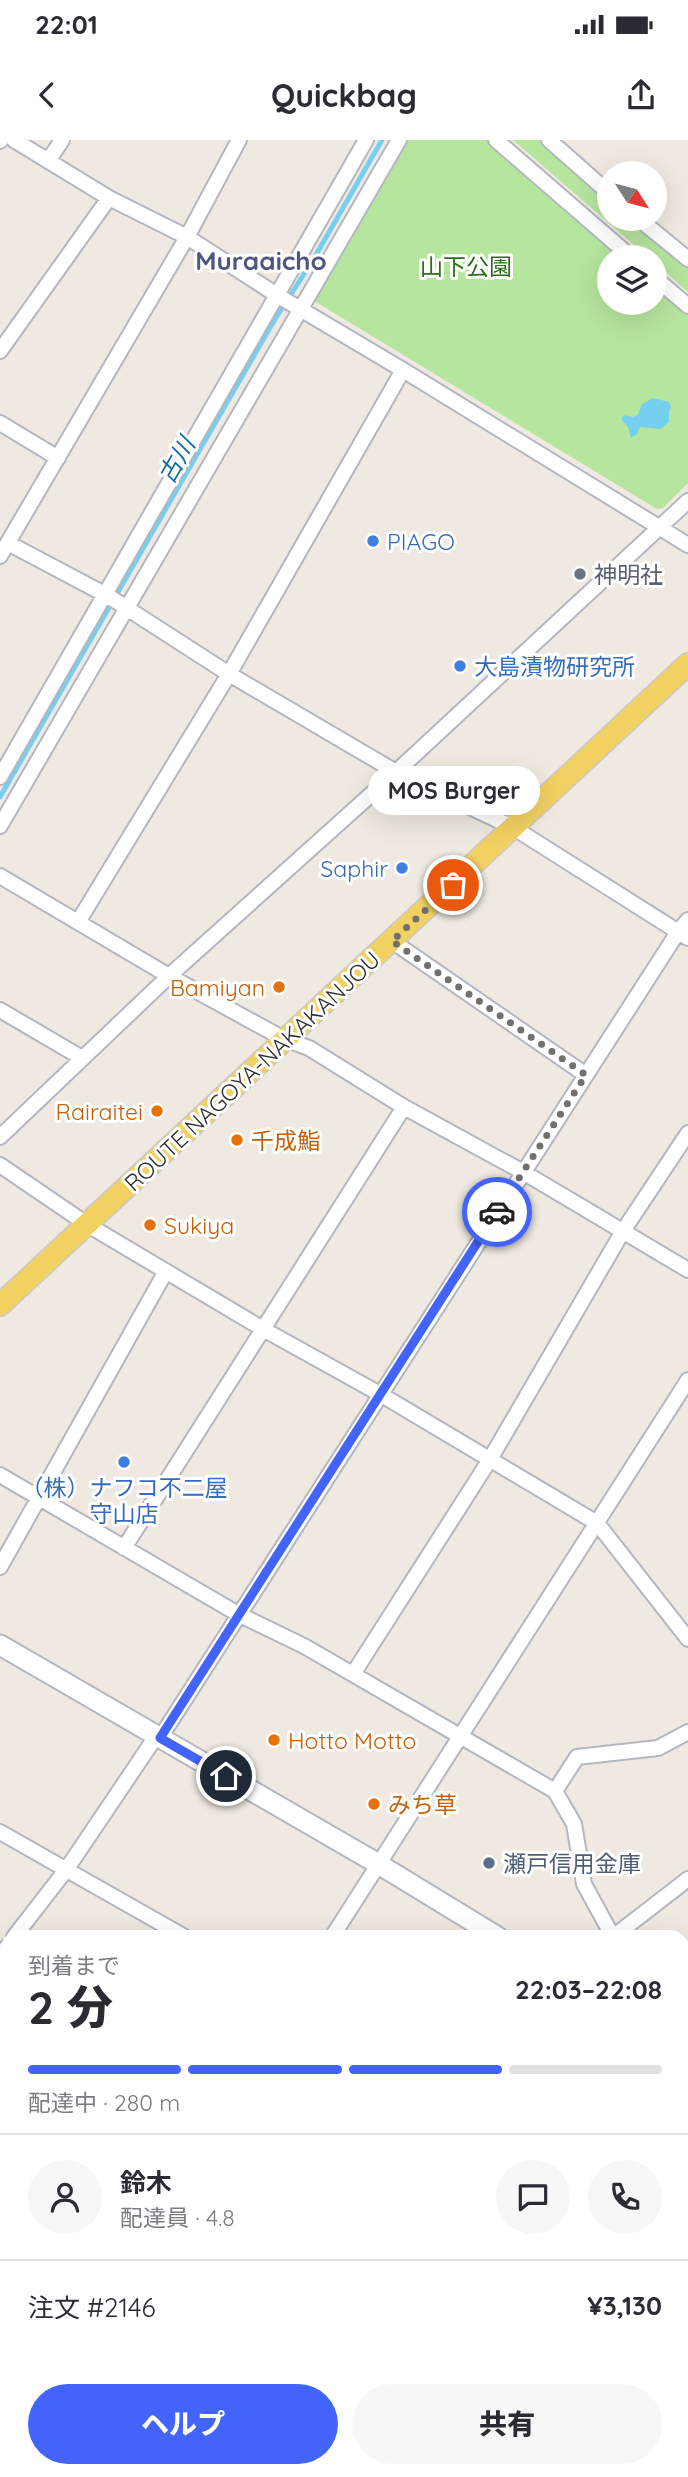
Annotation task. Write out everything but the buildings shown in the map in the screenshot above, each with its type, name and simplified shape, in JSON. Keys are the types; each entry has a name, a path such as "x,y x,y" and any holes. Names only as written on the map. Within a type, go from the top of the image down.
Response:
{"main road":[{"name":"ROUTE NAGOYA-NAKAKANJOU","path":"0,1306 688,664"},
{"path":"0,1645 380,1865 487,1930"}],"street":[{"path":"14,140 109,198 187,237 278,296 688,545"},
{"path":"48,161 62,140"},
{"path":"0,777 366,140"},
{"path":"0,826 298,308 399,140"},
{"path":"496,140 617,245"},
{"path":"549,140 597,182"},
{"path":"232,143 187,237 4,550 106,595 229,674 396,772 514,828 683,935"},
{"path":"0,351 109,198"},
{"path":"654,231 687,257"},
{"path":"667,288 688,306"},
{"path":"78,922 229,674 403,370"},
{"path":"0,423 58,457"},
{"path":"0,1137 169,976 396,772 688,501"},
{"path":"0,876 169,976 284,1040 309,1048 404,1107 523,1171 688,1270"},
{"path":"19,1930 66,1870 158,1737 523,1171 683,935 688,920"},
{"path":"392,941 586,1075"},
{"path":"0,1010 82,1058"},
{"path":"124,1548 404,1107"},
{"path":"353,1674 489,1461 623,1231 688,1133"},
{"path":"0,1165 88,1224 166,1271 380,1394 597,1524 687,1634"},
{"path":"0,1567 166,1271"},
{"path":"337,1930 688,1380"},
{"path":"0,1475 238,1614 304,1646 555,1791 574,1825 584,1884 609,1930"},
{"path":"555,1791 577,1757 658,1748 688,1732"},
{"path":"0,1832 169,1930"},
{"path":"622,1930 688,1879"}],"green space":[{"name":"山下公園","path":"405,140 487,140 608,245 597,245 597,315 667,315 667,296 688,315 688,483 663,508 657,509 316,302 313,296"},
{"path":"513,140 542,140 597,188 597,213"},
{"path":"618,231 646,231 662,245 634,245"},
{"path":"667,250 688,268 688,292 667,274"}],"water":[{"path":"653,398 669,402 669,421 661,429 640,427 637,434 631,438 628,427 621,419 624,415 638,415 642,404"}],"waterway":[{"name":"古川","path":"0,797 275,319 313,260 382,140"}],"way so far":[{"path":"453,885 392,941 586,1075 497,1212"}],"place":[{"name":"PIAGO","path":"373,541"},
{"name":"神明社","path":"580,574"},
{"name":"大島漬物研究所","path":"460,666"},
{"name":"Saphir","path":"402,868"},
{"name":"MOS Burger","path":"453,885"},
{"name":"Bamiyan","path":"279,987"},
{"name":"Rairaitei","path":"157,1111"},
{"name":"千成鮨","path":"237,1140"},
{"name":"Sukiya","path":"150,1225"},
{"name":"（株）ナフコ不二屋 守山店","path":"124,1462"},
{"name":"Hotto Motto","path":"274,1740"},
{"name":"みち草","path":"374,1804"},
{"name":"瀬戸信用金庫","path":"489,1863"}],"district":[{"name":"Muraaicho","path":"261,260"}],"route":[{"path":"226,1776 160,1738 497,1212"}]}
